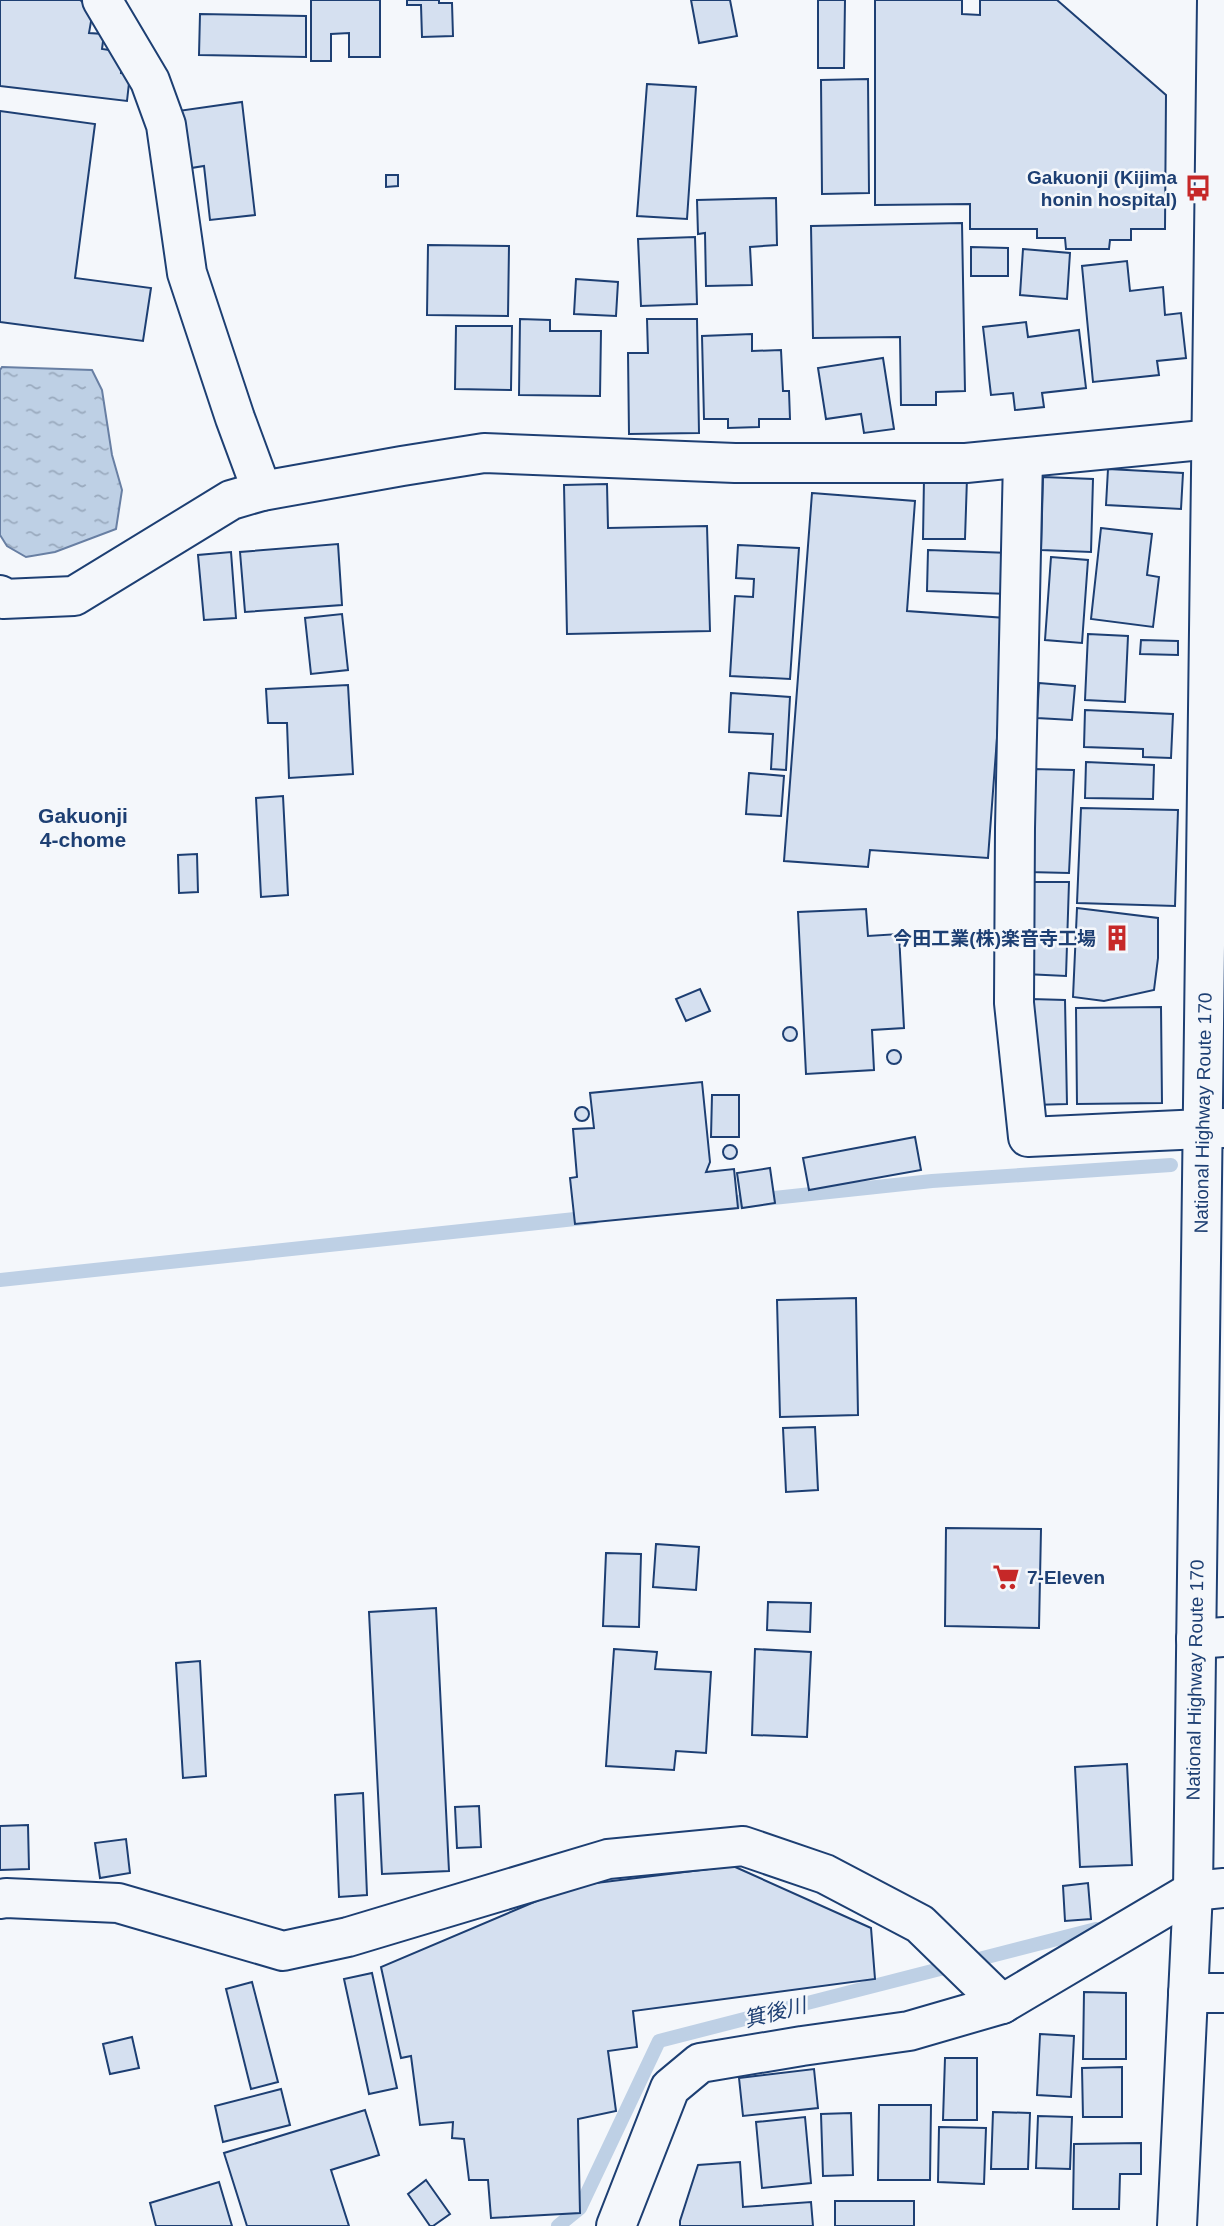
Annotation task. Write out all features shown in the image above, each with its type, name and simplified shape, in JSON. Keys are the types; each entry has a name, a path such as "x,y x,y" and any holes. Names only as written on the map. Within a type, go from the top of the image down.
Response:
{"main road":[{"path":"102,0 150,81 166,125 187,273 262,491"},
{"name":"National Highway Route 170","path":"1177,2226 1206,1993 1208,1889 1218,439 1217,0"},
{"path":"0,595 3,599 74,596 231,500 262,491 484,453 735,463 966,463 1218,439"},
{"path":"1023,457 1014,1003 1028,1137 1213,1128"},
{"path":"0,1899 118,1903 283,1951 348,1937 608,1860 743,1846 825,1874 920,1924 1002,2004"},
{"path":"616,2226 670,2088 700,2063 909,2031 1002,2004 1208,1889"}],"water":[{"path":"2,367 92,370 102,390 112,455 122,490 116,529 55,552 26,557 7,546 0,535"}],"building":[{"path":"0,0 80,0 93,10 89,33 104,34 102,49 116,51 122,59 121,73 130,74 127,101 0,86"},
{"path":"311,0 380,0 380,57 349,57 349,33 331,34 331,61 311,61"},
{"path":"407,0 439,0 439,3 452,3 453,36 422,37 421,5 407,5"},
{"path":"691,0 730,0 737,36 699,43"},
{"path":"818,0 845,0 844,68 818,68"},
{"path":"875,0 962,0 962,14 980,15 980,0 1057,0 1166,95 1165,229 1131,229 1131,240 1110,240 1109,249 1066,249 1065,238 1037,238 1037,229 970,229 970,204 875,205"},
{"path":"200,14 306,16 306,57 199,55"},
{"path":"868,79 869,193 822,194 821,80"},
{"path":"647,84 696,87 687,219 637,216"},
{"path":"242,102 255,215 210,220 204,166 185,169 178,111"},
{"path":"0,111 95,124 75,278 151,288 143,341 0,322"},
{"path":"386,175 398,175 398,186 386,187"},
{"path":"776,198 777,245 750,247 752,285 706,286 705,233 698,234 697,200"},
{"path":"962,223 965,391 936,392 936,405 901,405 900,337 813,338 811,226"},
{"path":"695,237 697,304 641,306 638,239"},
{"path":"428,245 509,246 508,316 427,315"},
{"path":"971,247 1008,248 1008,276 971,276"},
{"path":"1023,249 1070,253 1067,299 1020,295"},
{"path":"1127,261 1130,291 1163,287 1165,315 1181,313 1186,358 1157,361 1159,375 1093,382 1082,266"},
{"path":"576,279 618,282 616,316 574,314"},
{"path":"520,319 550,320 550,331 601,331 600,396 519,395"},
{"path":"647,319 697,319 699,433 629,434 628,353 648,353"},
{"path":"1026,322 1028,337 1079,330 1086,388 1042,393 1044,407 1015,410 1013,393 991,395 983,327"},
{"path":"456,326 512,326 511,390 455,389"},
{"path":"752,334 752,351 781,350 783,391 789,391 790,419 759,419 759,427 728,428 728,419 704,419 702,336"},
{"path":"883,358 894,429 864,433 861,414 826,419 818,368"},
{"path":"1108,469 1183,473 1181,509 1106,505"},
{"path":"1043,477 1093,479 1091,552 1041,550"},
{"path":"924,478 967,478 965,539 923,539"},
{"path":"607,484 608,528 707,526 710,631 567,634 564,485"},
{"path":"812,493 915,501 907,611 1006,618 988,858 870,850 868,867 784,861"},
{"path":"1101,528 1152,534 1147,575 1159,577 1153,627 1091,619"},
{"path":"338,544 342,605 245,612 240,552"},
{"path":"738,545 799,548 790,679 730,676 735,596 753,597 754,579 736,578"},
{"path":"928,550 1010,553 1009,594 927,591"},
{"path":"231,552 236,618 204,620 198,555"},
{"path":"1051,557 1088,560 1082,643 1045,640"},
{"path":"342,614 348,670 311,674 305,618"},
{"path":"1088,634 1128,636 1125,702 1085,700"},
{"path":"1141,640 1178,641 1178,655 1140,654"},
{"path":"1039,683 1075,686 1072,720 1037,718"},
{"path":"348,685 353,774 289,778 287,723 268,723 266,689"},
{"path":"731,693 790,697 786,770 771,769 773,734 729,732"},
{"path":"1085,710 1173,714 1171,758 1143,757 1143,749 1084,747"},
{"path":"1086,762 1154,765 1153,799 1085,798"},
{"path":"1032,769 1074,770 1069,873 1028,872"},
{"path":"749,773 784,776 781,816 746,814"},
{"path":"283,796 288,895 261,897 256,798"},
{"path":"1081,808 1178,810 1175,906 1077,903"},
{"path":"197,854 198,892 179,893 178,855"},
{"path":"1028,882 1069,882 1066,976 1025,974"},
{"name":"今田工業(株)楽音寺工場","path":"1077,908 1158,918 1158,958 1154,990 1104,1001 1073,997"},
{"path":"866,909 868,936 899,934 904,1028 872,1030 874,1070 806,1074 798,912"},
{"path":"700,989 710,1011 686,1021 676,999"},
{"path":"1031,999 1065,1000 1067,1104 1032,1105"},
{"path":"1161,1007 1162,1103 1077,1104 1076,1008"},
{"path":"790,1027 795,1029 795,1039 790,1041 785,1039 783,1034 785,1029"},
{"path":"891,1050 897,1050 901,1057 897,1064 891,1064 887,1060 887,1054"},
{"path":"702,1082 710,1162 706,1172 734,1169 738,1208 575,1224 570,1178 577,1177 573,1129 594,1128 590,1093"},
{"path":"712,1095 739,1095 739,1137 711,1137"},
{"path":"579,1107 585,1107 589,1114 585,1121 579,1121 575,1117 575,1111"},
{"path":"915,1137 921,1170 809,1190 803,1158"},
{"path":"730,1145 735,1147 735,1157 730,1159 725,1157 723,1152 725,1147"},
{"path":"770,1168 775,1203 742,1208 737,1173"},
{"path":"856,1298 858,1415 780,1417 777,1300"},
{"path":"815,1427 818,1490 786,1492 783,1428"},
{"path":"946,1528 1041,1529 1039,1628 945,1626"},
{"path":"656,1544 699,1547 696,1590 653,1587"},
{"path":"606,1553 641,1554 639,1627 603,1626"},
{"path":"768,1602 811,1603 810,1632 767,1630"},
{"path":"436,1608 449,1871 382,1874 369,1612"},
{"path":"614,1649 657,1652 655,1669 711,1672 706,1753 676,1751 674,1770 606,1766"},
{"path":"755,1649 811,1652 807,1737 752,1735"},
{"path":"200,1661 206,1776 183,1778 176,1663"},
{"path":"1127,1764 1132,1865 1080,1867 1075,1767"},
{"path":"363,1793 367,1895 339,1897 335,1795"},
{"path":"479,1806 481,1847 457,1848 455,1807"},
{"path":"28,1825 29,1869 0,1870 0,1826"},
{"path":"126,1839 130,1873 100,1878 95,1843"},
{"path":"733,1866 871,1928 875,1979 633,2011 637,2047 608,2051 616,2111 578,2119 580,2213 491,2218 488,2180 469,2180 464,2139 452,2138 453,2122 420,2125 411,2056 401,2058 381,1967 572,1886"},
{"path":"1088,1883 1091,1919 1065,1921 1063,1886"},
{"path":"372,1973 397,2088 369,2094 344,1979"},
{"path":"252,1982 278,2082 251,2089 226,1989"},
{"path":"1084,1992 1126,1993 1126,2059 1083,2059"},
{"path":"1040,2034 1074,2036 1071,2097 1037,2095"},
{"path":"132,2037 139,2068 110,2074 103,2044"},
{"path":"945,2058 977,2058 977,2120 943,2120"},
{"path":"1122,2067 1122,2117 1083,2117 1082,2068"},
{"path":"814,2069 818,2108 743,2116 739,2078"},
{"path":"281,2089 290,2125 223,2142 215,2106"},
{"path":"879,2105 931,2105 930,2180 878,2180"},
{"path":"365,2110 379,2155 331,2170 349,2226 247,2226 224,2153"},
{"path":"993,2112 1030,2113 1028,2169 991,2169"},
{"path":"851,2113 853,2175 823,2176 821,2114"},
{"path":"1038,2116 1072,2117 1070,2169 1036,2168"},
{"path":"805,2117 811,2183 762,2188 756,2122"},
{"path":"939,2127 986,2128 984,2184 938,2182"},
{"path":"1141,2143 1141,2174 1120,2174 1119,2209 1073,2209 1074,2144"},
{"path":"740,2162 743,2207 811,2202 813,2226 680,2226 698,2165"},
{"path":"426,2180 450,2214 433,2226 430,2226 408,2194"},
{"path":"219,2182 232,2226 156,2226 150,2203"},
{"path":"835,2201 914,2201 914,2226 835,2226"}],"waterway":[{"path":"718,1204 932,1181 1171,1165"},
{"path":"0,1280 594,1217"},
{"name":"箕後川","path":"558,2226 580,2208 659,2041 1096,1929"}],"place":[{"name":"Gakuonji (Kijima honin hospital)","path":"1198,188"},
{"name":"今田工業(株)楽音寺工場","path":"1117,938"},
{"name":"7-Eleven","path":"1006,1577"}],"district":[{"name":"Gakuonji 4-chome","path":"83,827"}]}
